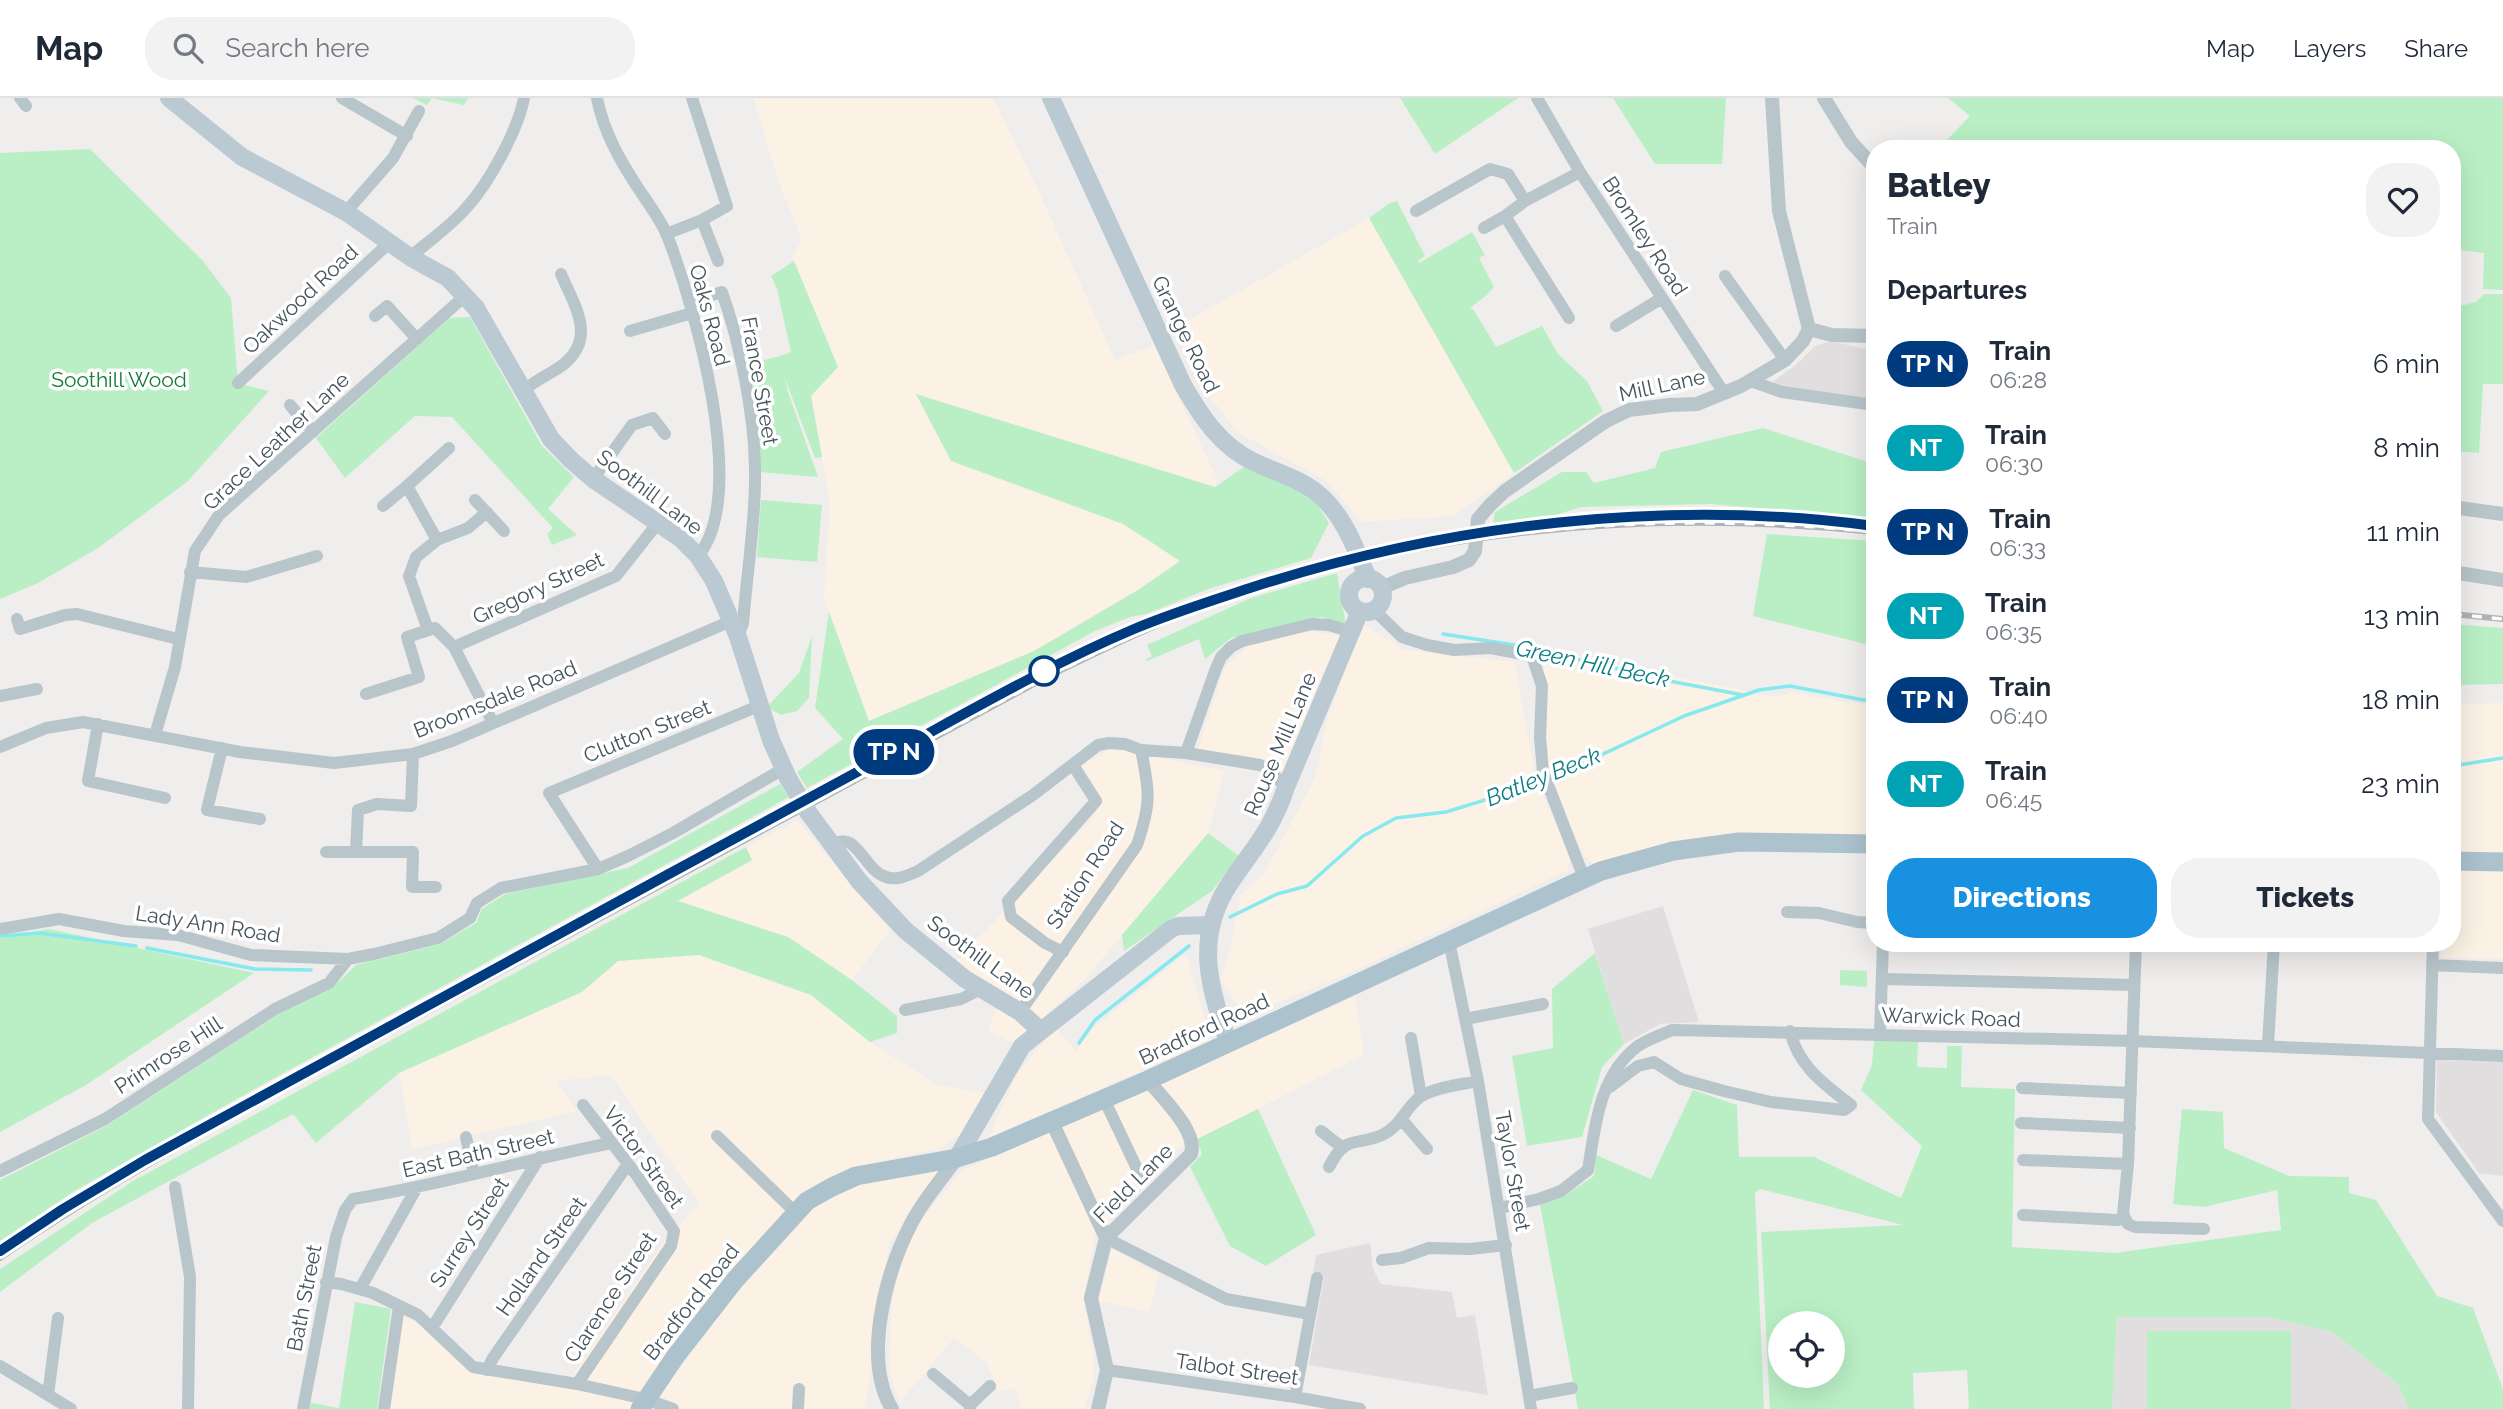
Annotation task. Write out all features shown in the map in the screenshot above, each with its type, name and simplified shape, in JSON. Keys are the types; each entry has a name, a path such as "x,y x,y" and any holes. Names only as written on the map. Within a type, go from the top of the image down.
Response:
{"main road":[{"name":"Soothill Lane","path":"169,98 242,157 346,212 410,257 447,278 466,295 483,319 551,439 593,479 680,538 698,556 714,581 735,629 785,774 808,812 859,881 905,930 981,989 1020,1012 1040,1030"},
{"name":"Grange Road","path":"1051,98 1183,385 1202,419 1230,447 1253,462 1282,472 1317,493 1336,512 1347,532 1348,551 1368,583 1350,590 1350,600 1367,610"},
{"name":"Rouse Mill Lane","path":"1228,1042 1209,979 1210,925 1230,883 1263,839 1278,812 1286,787 1352,632 1367,610 1381,602 1368,583"},
{"name":"Bradford Road","path":"643,1404 734,1280 807,1201 856,1176 957,1158 992,1147 1148,1080 1601,871 1673,851 1739,842 1866,844"},
{"path":"2461,860 2503,862"},
{"path":"957,1158 998,1091 1022,1045 1171,929 1178,926 1210,925"}],"street":[{"path":"342,98 407,136"},
{"path":"410,257 466,209 484,186 520,116 524,98"},
{"name":"Oaks Road","path":"597,98 606,131 619,159 666,234 691,308 715,416 720,466 719,502 708,541 698,556"},
{"path":"666,234 702,220 727,206 692,98"},
{"name":"Bromley Road","path":"1536,98 1580,173 1724,393"},
{"path":"1772,98 1779,211 1809,329 1832,335 1866,336"},
{"path":"1824,98 1852,142 1866,158"},
{"path":"346,212 393,158 419,111"},
{"path":"1413,209 1490,169 1508,174 1525,201"},
{"path":"1483,228 1525,201 1580,173"},
{"path":"1505,216 1569,317"},
{"path":"702,220 718,261"},
{"name":"Oakwood Road","path":"238,383 389,243"},
{"path":"523,391 564,364 579,348 582,324 561,274"},
{"path":"1725,276 1785,360"},
{"name":"France Street","path":"691,308 722,292 745,383 753,439 754,495 743,623 735,629"},
{"name":"Grace Leather Lane","path":"155,735 175,667 195,551 219,515 466,295"},
{"path":"1616,326 1662,298"},
{"path":"374,316 387,306 417,339"},
{"path":"630,331 691,308"},
{"name":"Mill Lane","path":"1368,583 1405,578 1453,567 1469,560 1475,551 1478,519 1490,505 1505,491 1606,421 1629,410 1697,404 1751,381 1785,360 1803,341 1809,329"},
{"path":"1751,381 1782,392 1866,404"},
{"path":"290,405 313,432"},
{"path":"593,479 632,425 653,418 665,434"},
{"path":"383,506 449,448"},
{"path":"407,486 437,540"},
{"path":"475,500 504,531"},
{"path":"2461,508 2503,514"},
{"path":"428,630 409,576 416,557 437,540 468,528 487,512"},
{"name":"Gregory Street","path":"454,647 616,576 657,524"},
{"path":"190,572 246,576 317,556"},
{"path":"2461,573 2501,579"},
{"path":"1367,610 1402,637 1427,645 1454,650 1491,648 1532,656 1542,686 1543,772 1584,878"},
{"path":"17,619 20,629 77,614 178,639"},
{"path":"1186,753 1215,671 1221,657 1231,647 1242,641 1312,624 1329,625 1352,632"},
{"path":"366,694 419,677 407,637 435,628 454,647 493,723"},
{"name":"Broomsdale Road","path":"0,747 30,733 58,725 98,724 275,757 334,762 413,754 735,629"},
{"path":"0,696 37,690"},
{"name":"Clutton Street","path":"598,869 549,793 761,705"},
{"path":"98,724 88,781 165,798"},
{"path":"832,846 839,839 845,839 853,844 877,872 887,878 903,878 918,871 1033,795 1098,745 1109,743 1125,744 1141,750 1186,753 1260,765 1268,769 1286,787"},
{"path":"222,748 207,810 260,819"},
{"name":"Station Road","path":"1020,1012 1137,845 1148,814 1148,783 1141,750"},
{"path":"356,852 358,810 377,804 411,806 413,754"},
{"path":"1063,952 1045,943 1012,917 1008,901 1096,801 1073,765"},
{"name":"Lady Ann Road","path":"0,929 59,919 124,931 178,935 251,955 348,959 438,938 470,918 477,902 501,888 598,869 785,774"},
{"path":"326,852 413,852 412,887 436,887"},
{"path":"1787,912 1819,913 1866,923"},
{"name":"Taylor Street","path":"1449,942 1478,1081 1530,1403"},
{"path":"1880,1034 1883,952"},
{"path":"2125,1218 2136,952"},
{"path":"2268,1045 2273,952"},
{"path":"2433,952 2428,1119 2503,1221"},
{"name":"Primrose Hill","path":"0,1171 105,1119 275,1009 329,983 348,959"},
{"path":"2432,965 2503,968"},
{"path":"1882,979 2134,985"},
{"path":"905,1010 961,999 981,989"},
{"path":"1465,1019 1543,1004"},
{"name":"Warwick Road","path":"1500,1208 1562,1191 1588,1170 1597,1109 1617,1067 1638,1046 1672,1030 2268,1045 2503,1056"},
{"path":"1606,1089 1638,1066 1654,1062 1681,1079 1771,1102 1844,1110 1851,1105 1820,1081 1794,1049 1790,1031"},
{"path":"1410,1038 1421,1096"},
{"name":"Field Lane","path":"1098,1409 1107,1370 1091,1298 1106,1238 1191,1154 1193,1146 1184,1125 1148,1080"},
{"path":"1329,1167 1336,1152 1355,1140 1380,1136 1402,1120 1421,1096 1478,1081"},
{"path":"2022,1088 2131,1093"},
{"path":"1104,1099 1140,1175"},
{"name":"Victor Street","path":"583,1105 674,1231"},
{"path":"1402,1120 1427,1149"},
{"path":"1052,1122 1106,1238 1226,1299 1310,1314"},
{"path":"2021,1123 2130,1128"},
{"path":"1321,1130 1343,1148"},
{"path":"717,1136 796,1213"},
{"path":"466,1137 474,1174"},
{"name":"East Bath Street","path":"353,1199 611,1143"},
{"name":"Surrey Street","path":"432,1328 540,1157"},
{"path":"889,1408 878,1377 881,1315 892,1267 912,1221 957,1158"},
{"path":"2023,1160 2128,1164"},
{"name":"Holland Street","path":"487,1370 628,1164"},
{"path":"360,1289 417,1186"},
{"path":"175,1187 190,1277 188,1409"},
{"name":"Bath Street","path":"303,1409 336,1237 345,1210 353,1199"},
{"path":"2023,1212 2118,1220 2125,1218"},
{"path":"2125,1218 2135,1227 2204,1229"},
{"name":"Clarence Street","path":"577,1384 671,1246 674,1231"},
{"path":"1382,1260 1401,1258 1429,1248 1470,1249 1506,1245"},
{"path":"1295,1397 1317,1278"},
{"path":"326,1282 360,1289 418,1315 473,1367 577,1384 643,1404 673,1409"},
{"path":"384,1409 399,1306"},
{"path":"48,1395 58,1318"},
{"path":"0,1366 71,1409"},
{"name":"Talbot Street","path":"1107,1370 1360,1409"},
{"path":"933,1374 970,1407 990,1386"},
{"path":"1530,1403 1572,1388"},
{"path":"798,1409 799,1389"}],"shaded area":[{"path":"753,98 993,98 1115,360 1154,345 1217,479 1199,549 1138,590 1034,651 868,721 824,598 830,504 811,395 838,367 792,257 802,240 779,183"},
{"path":"1369,218 1514,473 1452,516 1362,522 1325,480 1239,433 1199,383 1175,328"},
{"path":"1831,341 1866,349 1866,401 1774,385 1775,380 1796,365 1815,346"},
{"path":"1362,623 1404,650 1515,662 1535,776 1570,858 1568,870 1347,974 1244,1016 1221,979 1230,950 1240,896 1264,874 1315,778 1327,720"},
{"path":"1311,631 1342,637 1285,777 1271,760 1198,749 1225,666 1249,646"},
{"path":"1543,656 1700,681 1771,697 1791,693 1866,705 1866,844 1673,851 1601,871 1584,856 1549,773"},
{"path":"2503,703 2503,862 2461,861 2461,704"},
{"path":"1108,750 1132,752 1224,771 1208,833 1085,979 1015,1044 988,1031 1002,994 956,962 1095,815 1102,799 1080,767"},
{"path":"797,820 890,930 852,980 788,937 677,901 752,861 746,847"},
{"path":"2461,867 2503,868 2503,959 2442,957 2442,952 2461,952"},
{"path":"1663,906 1699,1022 1660,1024 1624,1044 1588,929"},
{"path":"1186,954 1211,1041 989,1137 1017,1074 1056,1027 1076,1051 1093,1028"},
{"path":"699,955 811,995 870,1042 937,1085 989,1094 970,1128 940,1149 874,1162 810,1190 688,1324 633,1409 391,1409 403,1317 423,1326 476,1362 571,1377 665,1241 699,1203 611,1075 556,1081 577,1111 412,1149 399,1073 582,992 618,961"},
{"path":"1355,997 1364,1055 1174,1151 1095,1238 1083,1299 1094,1359 1093,1382 1084,1409 1021,1409 1015,1388 999,1392 986,1362 954,1338 900,1402 889,1373 892,1300 902,1262 919,1221 963,1170"},
{"path":"2437,1060 2503,1062 2503,1176 2479,1173 2436,1112"},
{"path":"943,1165 889,1243 865,1409 651,1409 729,1298 804,1214 851,1185"},
{"path":"1370,1243 1373,1269 1381,1284 1452,1292 1457,1318 1475,1315 1488,1395 1309,1365 1324,1277 1313,1274 1316,1255"},
{"path":"1112,1249 1159,1275 1149,1312 1099,1301"},
{"path":"2117,1317 2270,1317 2332,1332 2398,1384 2409,1409 2112,1409"}],"green space":[{"path":"413,98 432,98 427,105"},
{"path":"432,98 468,98 464,105"},
{"path":"1400,98 1518,98 1435,154"},
{"path":"1613,98 1726,98 1722,164 1655,164"},
{"path":"1948,98 2503,98 2503,290 2483,289 2484,253 2461,250 2461,140 1947,140 1970,116"},
{"name":"Soothill Wood","path":"90,149 203,261 231,298 238,383 269,391 187,482 98,548 38,583 0,599 0,153"},
{"path":"1397,201 1425,256 1419,263 1472,232 1485,255 1479,258 1494,287 1470,308 1496,347 1542,326 1558,354 1587,381 1603,411 1514,473 1369,218"},
{"path":"794,261 838,367 811,396 822,457 815,458 784,376 818,477 760,472 745,367 791,352 777,289 771,276"},
{"path":"2484,294 2503,294 2503,384 2483,384 2479,453 2461,452 2461,306 2476,302"},
{"path":"470,317 542,446 574,477 548,509 577,535 552,545 547,534 553,528 452,417 415,416 345,478 316,438 449,318"},
{"path":"916,394 1215,487 1244,467 1311,495 1329,523 1311,558 1211,588 1095,631 807,788 797,772 843,739 815,708 829,612 869,721 1034,651 1138,590 1180,561 1123,524 951,461"},
{"path":"1763,428 1866,461 1866,518 1710,504 1581,507 1553,516 1493,523 1495,512 1562,472 1586,472 1594,483 1655,468 1661,452"},
{"path":"761,500 822,505 817,562 757,557"},
{"path":"1767,534 1866,540 1866,644 1753,616"},
{"path":"1337,573 1346,626 1321,617 1231,638 1205,659 1199,639 1147,661 1146,659 1152,656 1147,645 1251,598"},
{"path":"2461,625 2503,628 2503,684 2461,685"},
{"path":"812,636 809,698 797,711 781,715 767,707 799,673"},
{"path":"780,784 789,797 269,1081 76,1190 0,1241 0,1180 106,1126 279,1014 331,989 356,965 440,944 476,923 482,909 505,894 628,868"},
{"path":"1208,833 1239,856 1212,891 1124,951 1122,935"},
{"path":"746,847 752,860 678,901 788,937 852,980 897,1016 897,1033 870,1042 811,995 699,955 618,961 582,992 399,1073 316,1143 293,1114 92,1223 0,1292 0,1269 133,1181"},
{"path":"49,929 254,973 86,1085 0,1132 0,938"},
{"path":"1595,953 1624,1044 1602,1067 1582,1137 1527,1146 1512,1056 1553,1048 1552,989"},
{"path":"1840,970 1867,971 1867,987 1840,985"},
{"path":"1874,1041 1918,1041 1917,1067 1947,1068 1947,1046 1962,1046 1961,1087 2015,1089 2012,1247 2115,1253 2281,1230 2277,1190 2204,1207 2173,1204 2182,1109 2223,1112 2224,1148 2289,1176 2349,1177 2349,1193 2376,1200 2437,1296 2473,1308 2503,1389 2503,1409 2409,1409 2398,1384 2332,1332 2269,1317 2117,1317 2112,1409 1969,1409 1967,1370 1913,1373 1914,1409 1770,1409 1769,1388 1845,1388 1845,1311 1768,1311 1768,1370 1761,1232 1903,1225 1760,1189 1755,1193 1764,1409 1578,1409 1540,1205 1566,1195 1594,1176 1596,1155 1651,1179 1693,1090 1737,1105 1739,1157 1814,1157 1901,1198 1922,1146 1861,1090 1872,1065"},
{"path":"1258,1109 1316,1235 1266,1266 1230,1246 1190,1167 1202,1154 1197,1139"},
{"path":"355,1302 391,1309 377,1409 307,1409 307,1402 339,1408"},
{"path":"2147,1331 2291,1331 2291,1409 2147,1409"}],"waterway":[{"name":"Green Hill Beck","path":"1443,634 1521,646 1664,680 1743,695"},
{"name":"Batley Beck","path":"1550,779 1684,716 1759,690 1790,686 1866,700"},
{"name":"Batley Beck","path":"2461,765 2503,758"},
{"name":"Batley Beck","path":"1230,917 1277,894 1307,886 1363,836 1396,818 1446,812 1543,782"},
{"path":"0,936 39,933 136,946"},
{"name":"Batley Beck","path":"1079,1043 1095,1020 1189,946"},
{"path":"147,948 255,969 311,970"}],"railway":[{"path":"0,1258 102,1192 261,1101 1045,678 1170,620 1256,590 1343,566 1430,547 1517,534 1605,526 1694,523 1784,525 1866,531"},
{"path":"2461,615 2503,619"}],"train":[{"path":"0,1251 125,1171 801,801 1042,672 1167,616 1295,574 1370,554 1447,538 1516,528 1682,516 1762,516 1866,525"}]}
